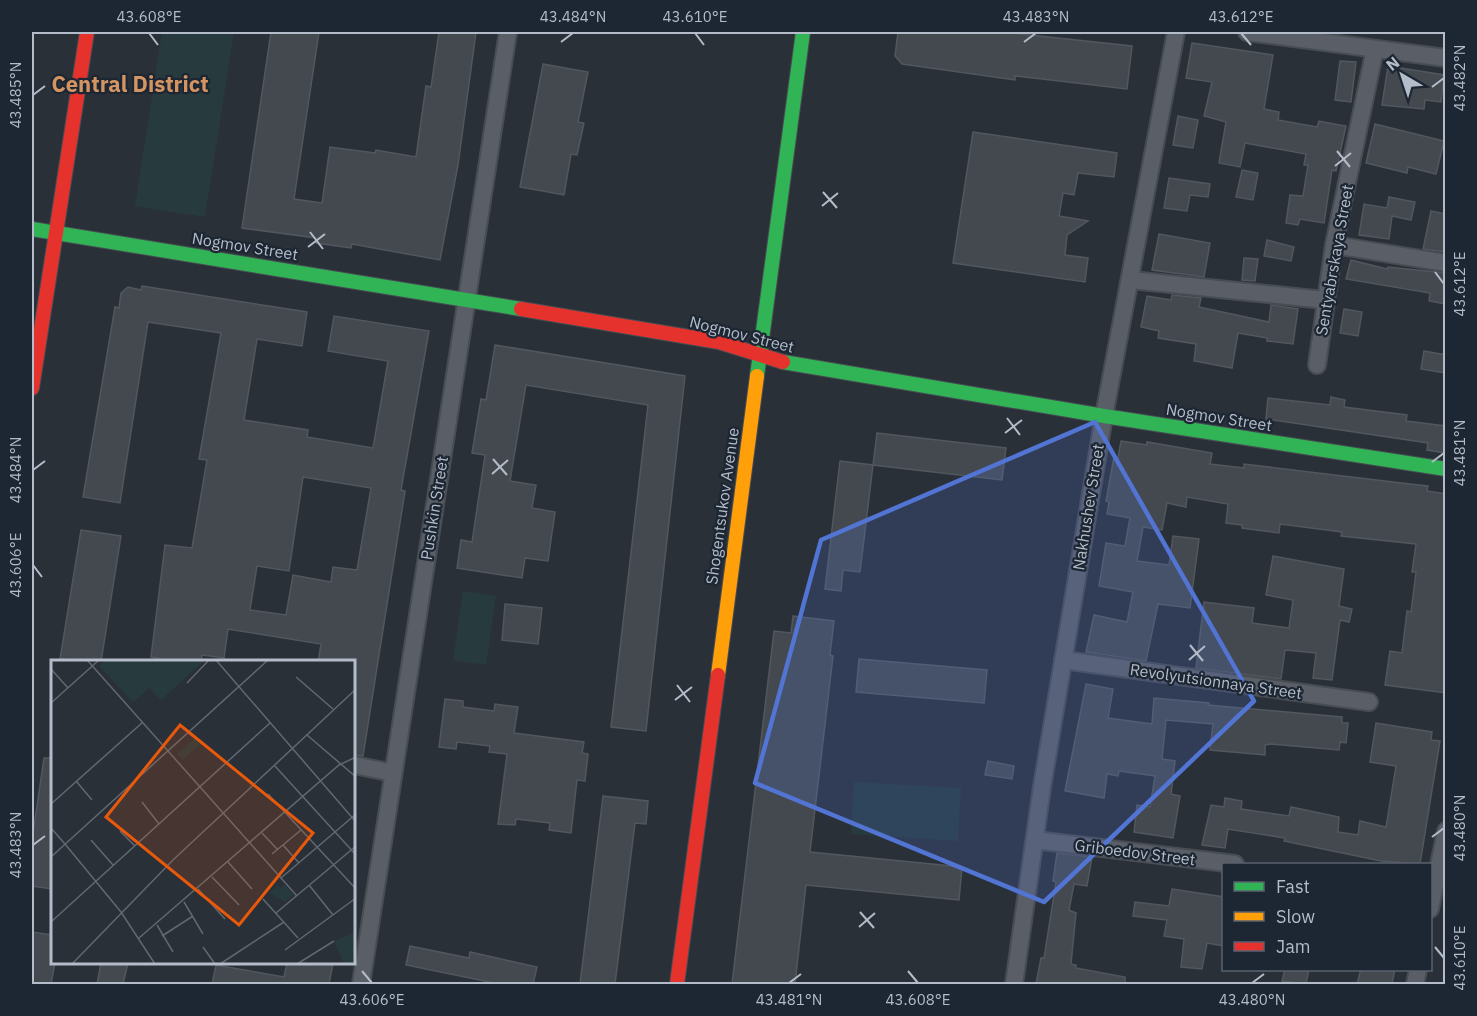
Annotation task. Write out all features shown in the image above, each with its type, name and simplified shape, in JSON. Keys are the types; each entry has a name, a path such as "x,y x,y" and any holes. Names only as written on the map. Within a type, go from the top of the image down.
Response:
{"street":[{"path":"32,388 87,32"},
{"name":"Pushkin Street","path":"361,984 508,32"},
{"name":"Shogentsukov Avenue","path":"677,984 803,32"},
{"name":"Nakhushev Street","path":"1014,984 1063,660 1104,416 1176,32"},
{"path":"1247,32 1446,58"},
{"name":"Sentyabrskaya Street","path":"1317,365 1334,245 1375,49"},
{"name":"Nogmov Street","path":"32,229 719,342 791,364 1104,416 1446,469"},
{"path":"1334,245 1446,263"},
{"path":"1131,280 1325,300"},
{"name":"Revolyutsionnaya Street","path":"1063,660 1369,702"},
{"path":"356,765 393,773"},
{"path":"1432,904 1446,831"},
{"name":"Griboedov Street","path":"1035,840 1227,863"}],"highlighted area":[{"path":"1095,422 1254,701 1044,902 755,783 821,540"}],"green space":[{"path":"162,32 234,32 205,217 135,206"},
{"path":"463,591 496,596 486,665 453,660"},
{"path":"854,782 961,788 958,841 851,834"}],"building":[{"path":"271,32 319,32 294,199 322,203 330,147 375,153 376,150 416,157 426,86 431,87 439,32 476,32 458,165 440,260 352,244 351,248 316,243 316,238 242,228"},
{"path":"898,32 1003,32 1132,46 1127,89 1015,76 1015,80 902,64 895,56"},
{"path":"1192,43 1273,55 1264,109 1279,112 1278,120 1317,127 1319,121 1346,126 1336,171 1332,170 1324,223 1300,219 1298,225 1286,223 1290,195 1303,196 1308,165 1304,165 1306,154 1245,143 1240,167 1219,163 1226,122 1204,116 1212,82 1186,78"},
{"path":"1340,61 1356,62 1351,102 1335,100"},
{"path":"543,64 588,72 578,122 584,123 577,155 571,154 564,195 520,187"},
{"path":"1388,66 1444,75 1441,102 1425,100 1424,109 1382,105"},
{"path":"1178,116 1198,120 1193,148 1173,145"},
{"path":"1375,124 1444,141 1436,174 1408,167 1407,173 1366,163"},
{"path":"973,132 1117,153 1114,177 1078,173 1074,195 1063,193 1059,216 1088,221 1067,235 1065,255 1088,258 1085,282 953,263"},
{"path":"1242,170 1258,173 1253,200 1236,197"},
{"path":"1169,178 1210,184 1208,197 1190,195 1187,211 1164,208"},
{"path":"1389,197 1415,202 1411,220 1392,216 1389,239 1359,235 1364,204 1387,208"},
{"path":"1431,211 1446,214 1446,252 1423,249"},
{"path":"1159,234 1210,243 1204,277 1152,270"},
{"path":"1267,240 1294,247 1291,261 1264,256"},
{"path":"1244,258 1258,259 1255,281 1242,280"},
{"path":"1351,260 1387,269 1388,267 1446,273 1446,304 1429,301 1430,293 1346,279"},
{"path":"142,286 307,312 302,346 257,339 244,420 308,430 307,437 373,448 388,361 328,351 334,316 429,331 401,490 405,491 363,756 356,755 356,660 318,660 321,644 228,629 224,658 202,655 201,660 158,660 158,658 151,657 165,545 192,548 207,460 199,459 221,333 148,322 120,503 83,497 115,307 119,308 121,293 128,287 141,290","holes":["303,477 371,488 357,570 333,567 331,582 293,575 286,615 250,610 257,566 289,571"]},
{"path":"1172,295 1201,298 1199,307 1269,322 1271,305 1298,309 1293,344 1267,341 1267,338 1238,333 1232,368 1194,361 1196,344 1158,338 1159,331 1141,327 1147,296 1171,300"},
{"path":"1344,309 1362,312 1358,336 1340,333"},
{"path":"495,345 685,376 646,731 611,727 648,405 526,385 510,481 536,485 532,508 555,512 548,561 525,558 522,578 457,568 461,540 472,542 485,455 472,453 481,399 486,400"},
{"path":"1424,351 1446,355 1446,373 1421,369"},
{"path":"1331,397 1345,400 1344,407 1407,415 1406,421 1446,426 1446,453 1427,450 1428,443 1266,419 1268,398 1330,405"},
{"path":"877,433 1006,448 1002,480 873,465"},
{"path":"1121,441 1147,445 1147,442 1212,453 1210,464 1244,468 1244,464 1428,486 1427,491 1446,494 1446,693 1385,685 1390,651 1402,653 1407,611 1411,612 1416,572 1412,572 1416,544 1341,536 1342,532 1280,524 1279,533 1242,528 1242,525 1226,523 1228,504 1187,497 1186,507 1167,503 1162,530 1143,527 1137,561 1169,565 1173,536 1199,539 1190,608 1158,604 1146,661 1086,652 1094,615 1127,622 1133,592 1099,586 1106,543 1125,546 1130,518 1107,514 1109,502 1106,501 1114,457 1118,458"},
{"path":"840,461 873,465 860,572 843,570 841,591 825,589"},
{"path":"81,530 121,536 101,660 60,659"},
{"path":"1273,556 1344,569 1339,606 1352,609 1349,622 1340,620 1332,680 1313,678 1316,653 1285,650 1281,679 1196,668 1204,602 1254,608 1252,623 1289,628 1293,600 1266,595"},
{"path":"505,604 542,608 538,644 502,640"},
{"path":"793,616 834,621 830,655 833,656 810,852 962,867 959,900 806,885 795,984 732,984 774,631 791,633"},
{"path":"859,659 987,670 984,703 856,692"},
{"path":"1086,684 1113,689 1108,718 1152,724 1154,698 1209,703 1208,705 1342,717 1342,723 1348,723 1346,743 1340,742 1339,750 1271,744 1265,745 1265,755 1210,750 1213,724 1166,720 1162,759 1175,761 1171,794 1180,796 1173,838 1134,832 1137,805 1150,807 1155,776 1119,771 1118,776 1107,774 1104,798 1065,791"},
{"path":"445,699 463,701 463,707 494,711 495,704 518,707 514,733 584,742 582,753 588,754 585,781 577,780 571,833 549,830 550,823 516,819 515,825 498,824 507,754 489,752 490,746 457,742 456,749 439,747"},
{"path":"1376,723 1432,732 1431,740 1440,741 1420,863 1381,861 1284,841 1285,838 1228,829 1225,848 1202,845 1211,805 1224,807 1225,798 1242,801 1241,809 1289,816 1291,807 1339,817 1338,832 1358,835 1360,821 1386,827 1396,766 1370,762"},
{"path":"44,758 51,758 51,889 32,886 32,840"},
{"path":"988,761 1014,766 1012,779 985,775"},
{"path":"603,796 648,801 646,824 635,823 615,984 580,984"},
{"path":"1057,853 1092,857 1087,886 1074,884 1069,910 1076,913 1071,964 1076,965 1076,968 1125,977 1125,984 1036,984 1041,958 1044,958 1056,882 1053,881"},
{"path":"1172,889 1222,897 1222,946 1207,943 1202,969 1181,967 1184,939 1164,936 1167,920 1133,916 1135,902 1169,906"},
{"path":"32,932 51,935 51,965 55,965 51,984 32,984"},
{"path":"410,946 469,958 470,952 537,967 533,984 499,984 406,965"},
{"path":"101,965 128,965 123,984 97,984"},
{"path":"216,965 284,977 287,965 333,965 329,984 212,984"},
{"path":"1284,971 1309,971 1306,984 1282,981"},
{"path":"1360,971 1395,971 1392,984 1357,984"}],"traffic: fast":[{"path":"757,376 803,32"},
{"path":"32,229 521,309"},
{"path":"783,362 1104,416 1446,469"}],"traffic: slow":[{"path":"718,675 757,376"}],"traffic: jam":[{"path":"32,388 87,32"},
{"path":"521,309 719,342 783,362"},
{"path":"677,984 718,675"}],"district":[{"name":"Central District","path":"130,84"}]}
